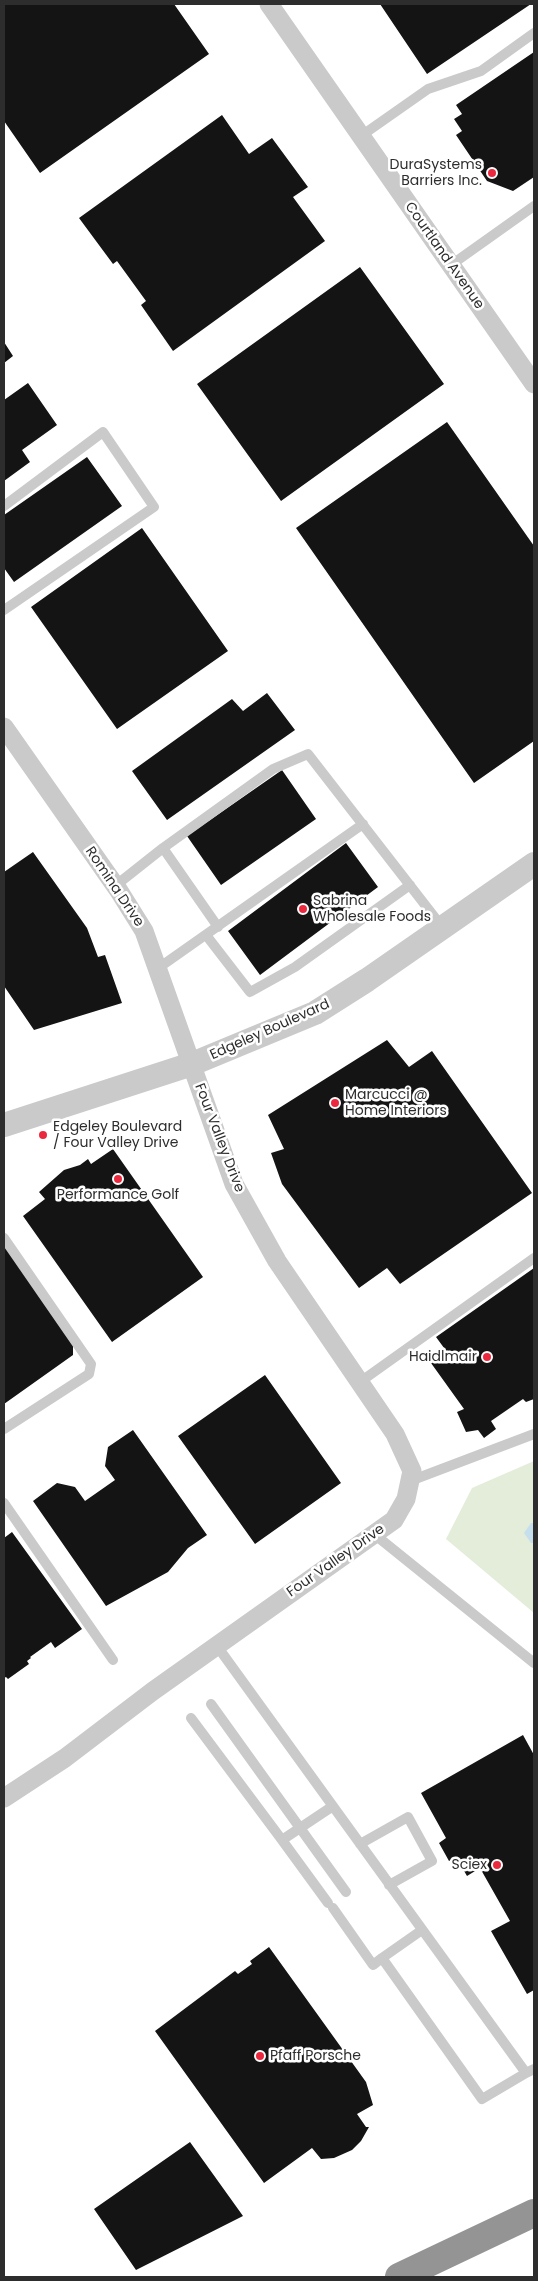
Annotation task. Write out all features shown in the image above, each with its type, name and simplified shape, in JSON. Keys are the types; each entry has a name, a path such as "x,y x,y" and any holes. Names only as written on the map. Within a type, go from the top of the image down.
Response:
{"highway":[{"path":"399,2277 534,2213"}],"street":[{"name":"Courtland Avenue","path":"271,5 534,384"},
{"name":"Romina Drive","path":"4,727 115,886 144,931 192,1064"},
{"name":"Edgeley Boulevard","path":"4,1125 192,1064 315,1012 367,980 534,864"},
{"name":"Four Valley Drive","path":"4,1798 65,1758 216,1646 394,1520 406,1499 412,1471 395,1434 278,1261 234,1184 192,1064"}],"lane":[{"path":"361,136 428,89 480,71 534,33"},
{"path":"451,265 534,206"},
{"path":"4,506 103,432 154,507 4,610"},
{"path":"115,886 163,848 273,770 308,754 443,928"},
{"path":"158,969 363,824"},
{"path":"163,848 218,927"},
{"path":"206,935 250,992 296,967 410,885"},
{"path":"4,1238 91,1364 89,1374 4,1428"},
{"path":"360,1382 534,1258"},
{"path":"410,1481 534,1434"},
{"path":"4,1503 112,1660"},
{"path":"374,1534 534,1663"},
{"path":"216,1646 422,1930 530,2071 482,2099 382,1958"},
{"path":"211,1704 346,1892"},
{"path":"192,1718 373,1965 422,1930"},
{"path":"282,1840 333,1806"},
{"path":"360,1844 408,1817 432,1861 389,1885"}],"green space":[{"path":"534,1461 534,1613 446,1539 472,1488"}],"water":[{"path":"531,1523 534,1523 534,1543 531,1543 524,1533"}],"building":[{"path":"4,4 174,4 209,54 40,173 4,121"},
{"path":"380,4 531,4 427,74"},
{"path":"534,52 534,177 513,191 487,181 456,135 462,131 454,119 462,114 456,105"},
{"path":"222,115 249,154 272,138 308,187 293,197 325,241 173,351 141,305 146,301 117,261 113,264 79,218"},
{"path":"360,267 444,384 281,501 197,384"},
{"path":"4,342 13,356 4,363"},
{"path":"28,383 57,425 22,450 30,462 4,481 4,400"},
{"path":"447,422 534,546 534,741 474,783 296,528"},
{"path":"87,457 122,506 14,582 4,568 4,515"},
{"path":"142,528 228,651 117,729 31,607"},
{"path":"267,693 295,730 167,820 132,771 232,699 243,711"},
{"path":"282,770 316,819 221,885 187,836"},
{"name":"Sabrina Wholesale Foods","path":"346,843 378,887 260,975 228,931"},
{"path":"33,852 87,928 98,957 105,955 122,1003 34,1030 4,986 4,872"},
{"path":"387,1040 409,1067 432,1051 532,1193 400,1284 387,1268 359,1288 282,1184 271,1153 284,1149 268,1115"},
{"path":"113,1149 203,1277 112,1342 23,1216 45,1199 39,1192 64,1170 80,1165 88,1159 91,1164"},
{"path":"4,1245 73,1343 73,1355 4,1404"},
{"name":"Haidlmair","path":"534,1268 534,1399 526,1402 523,1399 491,1421 496,1429 484,1438 478,1430 466,1432 457,1412 464,1409 431,1363 447,1352 436,1337"},
{"path":"265,1375 341,1483 255,1544 178,1436"},
{"path":"133,1430 207,1535 188,1548 168,1572 106,1606 33,1501 57,1483 75,1487 85,1501 115,1480 105,1466 108,1447"},
{"path":"12,1532 82,1629 55,1648 51,1642 30,1657 27,1661 29,1664 8,1679 4,1678 4,1538"},
{"name":"Sciex","path":"523,1735 534,1755 534,1990 527,1994 491,1931 510,1921 480,1868 467,1876 456,1857 449,1861 439,1843 446,1838 421,1793"},
{"name":"Pfaff Porsche","path":"269,1947 366,2082 373,2105 357,2114 366,2127 369,2127 361,2141 352,2150 334,2158 321,2159 312,2148 264,2183 155,2031 235,1971 238,1974 252,1964 250,1961"},
{"path":"190,2142 243,2216 136,2270 94,2209"}],"place":[{"name":"DuraSystems Barriers Inc.","path":"492,173"},
{"name":"Sabrina Wholesale Foods","path":"303,909"},
{"name":"Marcucci @ Home Interiors","path":"335,1103"},
{"name":"Edgeley Boulevard / Four Valley Drive","path":"43,1135"},
{"name":"Performance Golf","path":"118,1179"},
{"name":"Haidlmair","path":"487,1357"},
{"name":"Sciex","path":"497,1865"},
{"name":"Pfaff Porsche","path":"260,2056"}]}
